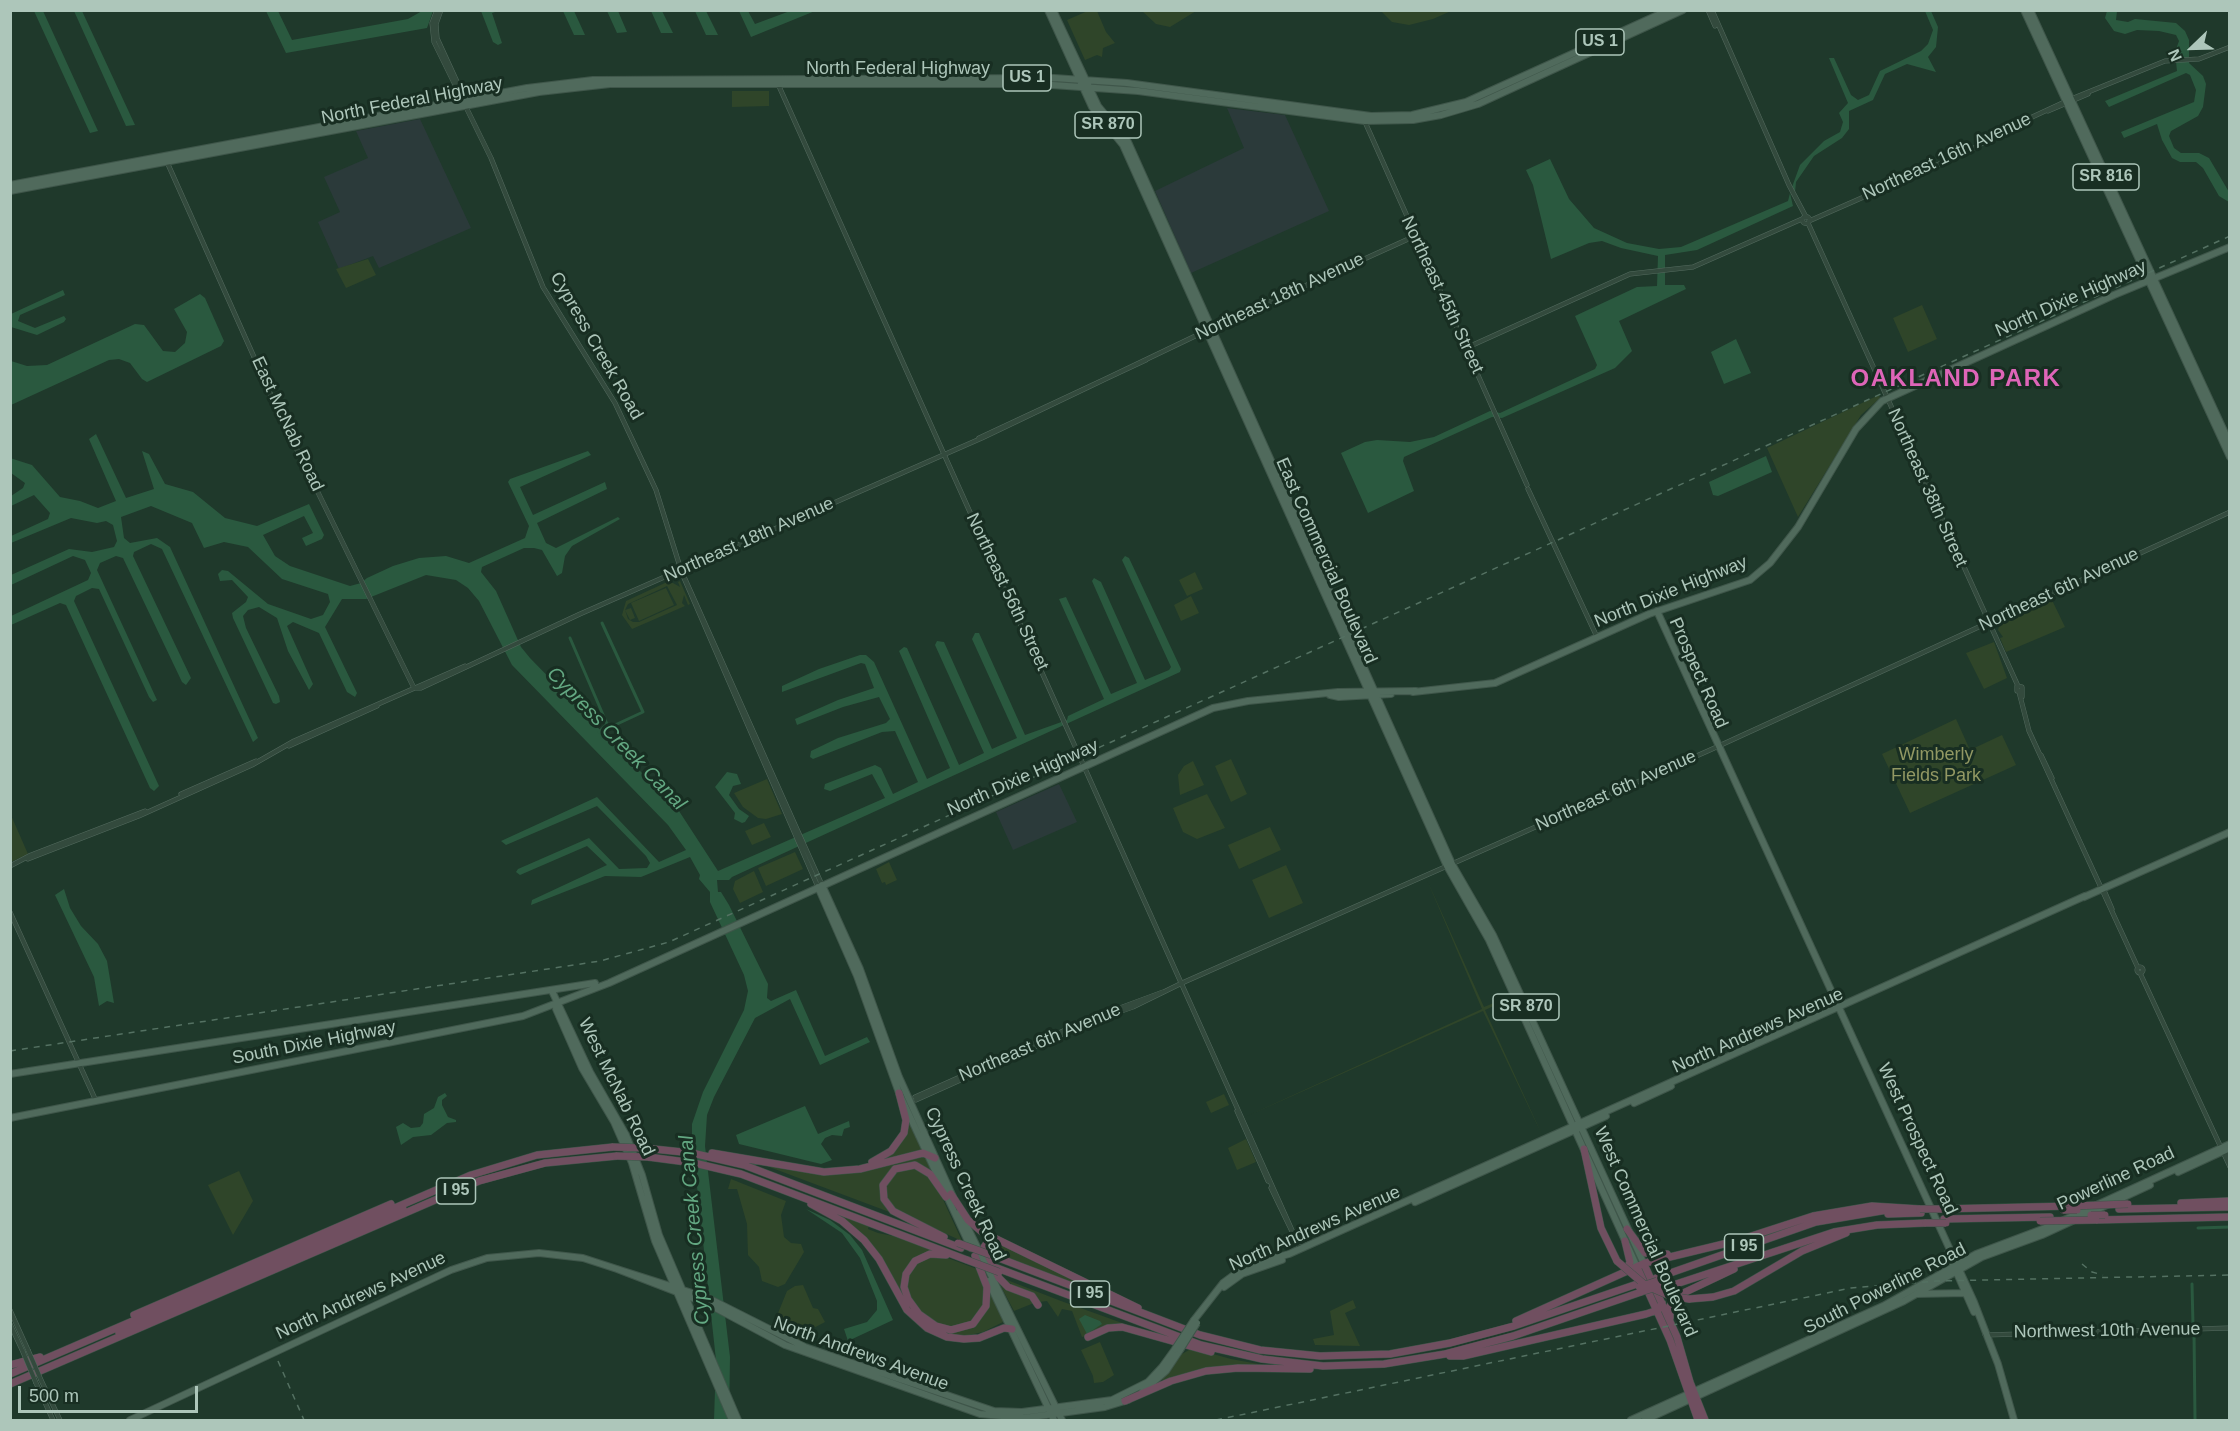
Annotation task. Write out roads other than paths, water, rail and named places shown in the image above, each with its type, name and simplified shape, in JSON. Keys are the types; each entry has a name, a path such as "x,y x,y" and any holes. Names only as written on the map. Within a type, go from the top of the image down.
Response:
{"highway":[{"path":"856,1169 885,1156 901,1139 906,1120 900,1093"},
{"name":"I 95","path":"10,1370 296,1245 492,1163 554,1149 645,1150 762,1168 944,1237 995,1264 1214,1352 1265,1364 1310,1369 1380,1368 1450,1356 1518,1338 1825,1220 1878,1210 1923,1216 2040,1221 2229,1215"},
{"path":"1584,1149 1600,1227 1617,1260 1645,1285 1670,1296 1689,1299 1713,1297 1734,1291 1805,1249 1869,1226"},
{"path":"10,1370 486,1169 546,1154 614,1150"},
{"path":"10,1382 188,1302 481,1177 549,1159 614,1150"},
{"name":"I 95","path":"10,1382 48,1368 479,1181 545,1163 614,1150 645,1150 713,1160 782,1189 966,1258 995,1264 1189,1332 1260,1350 1329,1357 1399,1353 1476,1337 1768,1253 1826,1234 1923,1216 2072,1206 2229,1201"},
{"path":"713,1160 820,1172 856,1169 926,1153 935,1158"},
{"path":"713,1160 770,1174 960,1245"},
{"path":"713,1160 966,1258"},
{"path":"944,1237 893,1211 884,1200 883,1185 895,1169 915,1166 930,1174 975,1227 1189,1332"},
{"path":"782,1189 838,1218 858,1234 876,1255 907,1310 920,1323 943,1336 968,1338 1011,1321"},
{"path":"1476,1337 1640,1265 1842,1209 1889,1205 1923,1216"},
{"path":"1943,1216 2063,1210 2229,1206"},
{"path":"1943,1216 2229,1215"},
{"path":"1628,1229 1641,1250 1651,1255 1693,1250"},
{"path":"1010,1246 992,1239 984,1246 1002,1282 1031,1296 1038,1305"},
{"path":"1625,1240 1630,1260 1625,1272"},
{"path":"268,1262 296,1245"},
{"path":"1638,1316 1653,1318 1668,1325 1670,1306 1675,1297 1768,1253"},
{"path":"966,1258 930,1254 915,1261 907,1271 904,1284 908,1299 919,1314 936,1326 951,1330 963,1329 975,1323 983,1314 987,1303 987,1290 975,1256"},
{"path":"995,1264 1201,1339 1268,1355 1320,1360 1382,1358 1451,1347 1640,1290"},
{"name":"West Commercial Boulevard","path":"1640,1265 1662,1303 1698,1420"},
{"name":"West Commercial Boulevard","path":"1640,1265 1657,1311 1668,1325"},
{"path":"188,1302 225,1292"},
{"path":"1450,1356 1463,1356 1638,1316 1657,1311 1662,1303"},
{"path":"1088,1337 1108,1328 1122,1327 1194,1349 1214,1352"},
{"path":"10,1389 48,1368"},
{"path":"1125,1401 1166,1383 1206,1371 1238,1368 1310,1369"},
{"name":"West Commercial Boulevard","path":"1691,1397 1705,1420"}],"main road":[{"name":"North Federal Highway","path":"779,81 867,78 1069,79 1100,87 1210,100 1234,98 1366,118 1401,116 1440,110 1466,102 1669,10"},
{"name":"North Federal Highway","path":"229,147 238,143 405,117 548,85 618,78 860,84 1084,83 1188,91 1222,99 1330,116 1400,121 1441,116 1478,104 1683,10"},
{"name":"SR 816","path":"2024,10 2037,32 2121,218 2189,354 2206,392 2212,413"},
{"name":"SR 816","path":"2030,10 2037,32"},
{"name":"East Commercial Boulevard","path":"1051,13 1058,21 1094,111 1123,144 1168,244 1210,329 1298,526 1319,581 1363,679 1384,713 1419,797"},
{"name":"East Commercial Boulevard","path":"1051,13 1075,71 1101,111 1125,137 1177,250 1292,520 1303,532 1332,595 1389,736 1397,748"},
{"path":"1637,31 1659,19 1661,14"},
{"path":"1614,42 1619,33"},
{"path":"1579,58 1584,49"},
{"path":"1069,79 1075,71"},
{"path":"610,84 618,78"},
{"path":"860,84 867,78"},
{"path":"873,84 881,78"},
{"path":"932,84 939,78"},
{"path":"944,84 950,78"},
{"path":"1517,86 1519,79"},
{"path":"584,86 592,80"},
{"name":"North Federal Highway","path":"165,159 358,123 410,110 464,102 584,86 706,84 718,80"},
{"path":"539,92 548,85"},
{"path":"1093,96 1100,87"},
{"path":"1180,96 1188,91"},
{"path":"405,117 410,110"},
{"path":"1330,116 1338,112"},
{"name":"US 1","path":"10,191 82,178 101,168 221,152 229,147"},
{"name":"US 1","path":"10,185 165,159"},
{"path":"1168,244 1177,250"},
{"name":"North Dixie Highway","path":"738,924 1213,708 1248,701 1359,691 1388,694 1495,683 1657,611 1731,588 1759,573 1798,526 1865,417 1886,399 2152,279 2229,247"},
{"name":"SR 816","path":"2152,279 2189,370 2229,444"},
{"path":"2170,327 2185,353 2189,354"},
{"path":"2189,370 2194,372 2206,392"},
{"name":"SR 816","path":"2218,425 2229,457"},
{"path":"1319,581 1332,595"},
{"name":"Prospect Road","path":"1657,611 1838,1009"},
{"path":"1359,691 1363,679"},
{"name":"North Dixie Highway","path":"1329,695 1339,697 1416,691"},
{"path":"1384,713 1383,701 1388,694"},
{"name":"SR 870","path":"1419,797 1477,917 1480,918 1504,959 1535,1040 1558,1078 1578,1127"},
{"name":"SR 870","path":"1419,797 1434,823 1450,865 1491,937 1503,970 1531,1019 1547,1061 1578,1127"},
{"name":"North Andrews Avenue","path":"1195,1322 1225,1286 1242,1274 1291,1257 2229,830"},
{"path":"821,886 857,970"},
{"path":"821,886 851,962 857,970"},
{"name":"South Dixie Highway","path":"10,1118 504,1020 557,1003 738,924"},
{"name":"Cypress Creek Road","path":"857,970 864,980 899,1077 975,1256 1061,1415"},
{"name":"Cypress Creek Road","path":"857,970 900,1093 926,1153 1011,1321 1051,1415"},
{"name":"South Dixie Highway","path":"10,1074 552,991 616,978"},
{"name":"West McNab Road","path":"552,991 592,1076 615,1112 630,1144 644,1179 657,1230 679,1290 731,1405 733,1420"},
{"name":"West McNab Road","path":"557,1003 556,1009 582,1068 612,1118 632,1163 649,1225 668,1272 693,1316 714,1379 733,1420"},
{"name":"West Prospect Road","path":"1838,1009 1986,1335 2012,1420"},
{"name":"North Andrews Avenue","path":"728,1310 771,1339 800,1351 980,1414 1009,1419 1061,1415 1125,1401 1156,1381 1222,1284 1239,1270 1300,1249 1578,1127"},
{"name":"West Commercial Boulevard","path":"1578,1127 1584,1149 1625,1240 1640,1265"},
{"name":"West Commercial Boulevard","path":"1578,1127 1628,1229 1640,1265"},
{"name":"Powerline Road","path":"2158,1178 2225,1148"},
{"name":"Powerline Road","path":"2014,1239 2053,1225 2225,1148"},
{"name":"South Powerline Road","path":"1645,1420 1798,1347 1917,1294 1956,1267 2042,1235 2144,1187 2158,1178"},
{"path":"2042,1235 2053,1225"},
{"name":"South Powerline Road","path":"1855,1321 2014,1239"},
{"name":"North Andrews Avenue","path":"130,1420 467,1264 503,1256 539,1253 583,1258 679,1290"},
{"name":"West Prospect Road","path":"1956,1267 1965,1293 1986,1335"},
{"name":"North Andrews Avenue","path":"617,1269 659,1281 795,1342 972,1405 1003,1412 1038,1410 1051,1415"},
{"path":"659,1281 668,1272"},
{"path":"1917,1294 1965,1293"},
{"path":"693,1316 695,1306 706,1301"},
{"name":"North Andrews Avenue","path":"1061,1415 1127,1394 1152,1379 1178,1350"},
{"path":"1038,1410 1041,1405 1041,1393"},
{"name":"South Powerline Road","path":"1631,1420 1691,1397"}],"street":[{"name":"Cypress Creek Road","path":"439,10 436,34 464,102 505,190 543,287 606,389 656,490 681,570 821,886"},
{"name":"Northeast 38th Street","path":"1710,10 2019,689 2029,731 2135,960 2137,971 2144,979 2211,1123 2225,1148"},
{"name":"Northeast 16th Avenue","path":"1466,348 1630,274 1693,267 1795,223 1922,173 2044,112 2161,62 2207,57 2229,47"},
{"name":"Northeast 56th Street","path":"779,81 1300,1249"},
{"name":"Northeast 45th Street","path":"1366,118 1415,236 1597,637"},
{"name":"East McNab Road","path":"165,159 279,413 414,688"},
{"name":"Northeast 18th Avenue","path":"10,866 146,811 374,709 378,704 979,438 1415,236"},
{"name":"Northeast 6th Avenue","path":"916,1098 1165,992 1717,746 2229,512"},
{"path":"10,912 96,1101"},
{"path":"2225,1148 2229,1161"},
{"path":"2225,1148 2229,1167"},
{"path":"10,1311 53,1420"},
{"path":"10,1324 26,1351"},
{"name":"Northwest 10th Avenue","path":"1986,1335 2229,1328"},
{"path":"39,1381 60,1420"}],"waterway":[{"name":"Cypress Creek Canal","path":"599,732 607,724 615,725 643,712 602,623"},
{"name":"Cypress Creek Canal","path":"570,638 607,724"},
{"path":"2198,1228 2230,1227"},
{"path":"2192,1284 2193,1325"},
{"path":"2194,1332 2195,1420"}],"railway":[{"path":"10,1051 600,961 669,942 2230,236"},
{"path":"2082,1264 2092,1272 2103,1275"},
{"path":"1216,1420 1851,1288 1936,1281 2230,1275"},
{"path":"278,1361 304,1420"}],"district":[{"name":"OAKLAND PARK","path":"1956,379"}],"park label":[{"name":"Wimberly Fields Park","path":"1936,765"}]}
